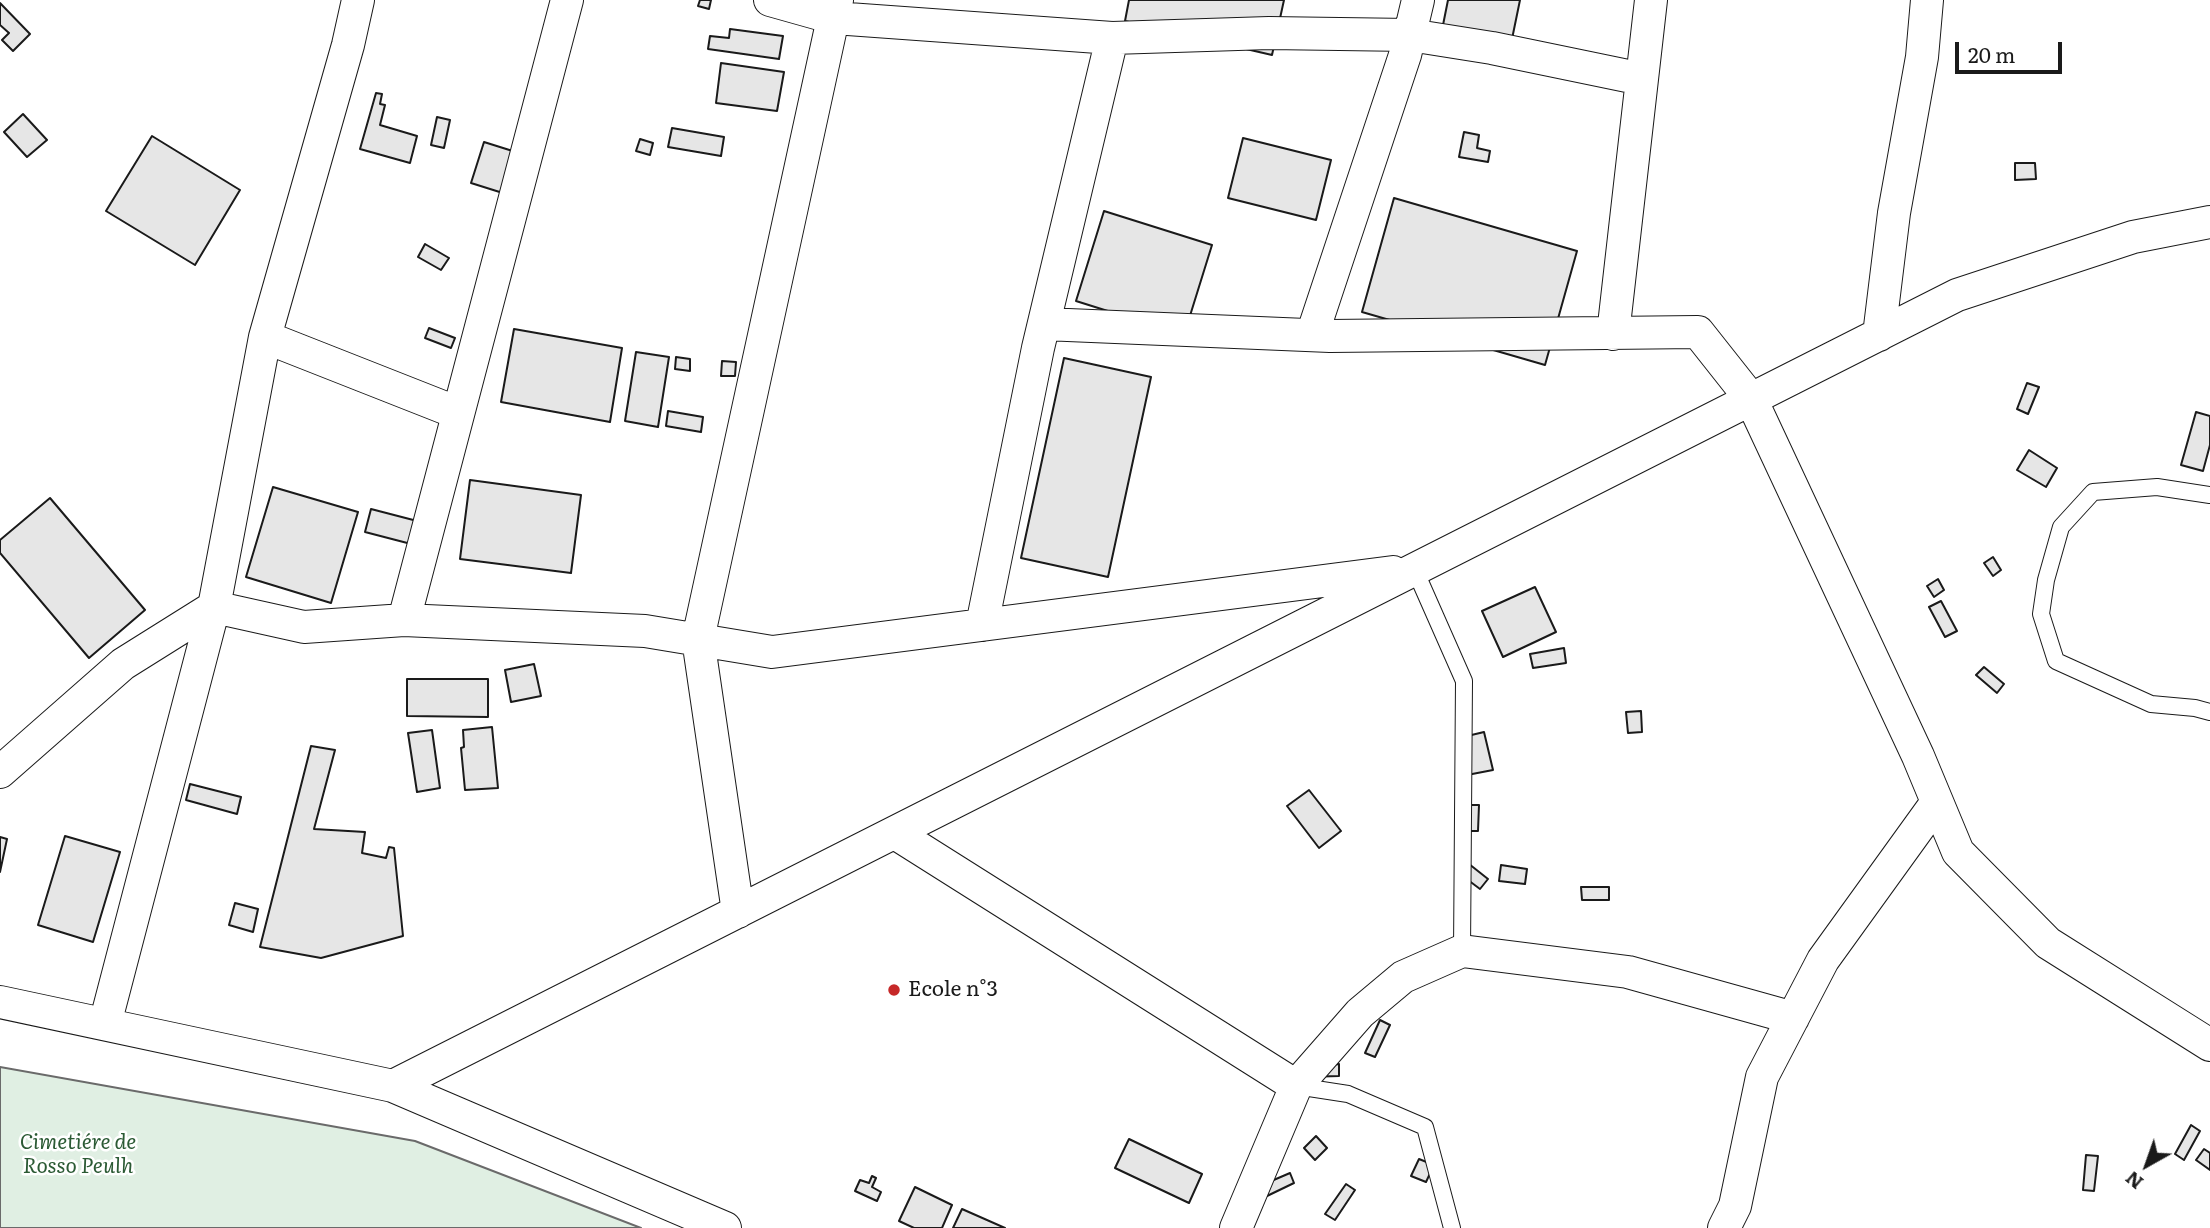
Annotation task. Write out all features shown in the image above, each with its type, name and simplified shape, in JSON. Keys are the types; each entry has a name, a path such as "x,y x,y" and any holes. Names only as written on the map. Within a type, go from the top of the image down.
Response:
{"street":[{"path":"105,1024 214,607 265,337 348,45 358,0"},
{"path":"404,620 567,0"},
{"path":"770,0 1112,38 1269,33 1409,35 1492,48 1642,79"},
{"path":"1312,335 1405,55 1418,0"},
{"path":"1613,334 1651,0"},
{"path":"1879,335 1894,213 1922,57 1927,0"},
{"path":"738,912 698,639 836,9"},
{"path":"982,625 1044,324 1112,38"},
{"path":"393,1086 1957,295 2133,237 2210,222"},
{"path":"1044,324 1312,335 1698,332 1751,399 1918,755 1958,852 2048,943 2210,1045"},
{"path":"265,337 458,413"},
{"path":"0,772 123,664 214,607 304,627 404,620 645,631 772,652 1415,570"},
{"path":"1724,1228 1735,1206 1762,1077 1823,960 1937,802"},
{"path":"895,833 1296,1086"},
{"path":"1236,1228 1296,1086 1360,1013 1403,977 1462,951 1628,972 1793,1018"},
{"path":"0,1002 393,1086 725,1228"}],"lane":[{"path":"2210,495 2157,487 2093,492 2061,527 2046,580 2041,614 2056,661 2151,704 2210,712"},
{"path":"1415,570 1464,681 1462,951"},
{"path":"1296,1086 1348,1094 1425,1127 1452,1228"}],"green space":[{"name":"Cimetiére de Rosso Peulh","path":"0,1067 415,1141 641,1228 0,1228"}],"building":[{"path":"700,0 711,0 709,9 698,6"},
{"path":"1129,0 1284,0 1272,55 1125,21"},
{"path":"1448,0 1520,0 1512,39 1443,25"},
{"path":"0,3 30,34 13,51 2,40 9,33 0,25"},
{"path":"730,29 783,36 779,59 708,49 710,36 729,38"},
{"path":"721,63 784,72 777,111 716,103"},
{"path":"376,93 382,94 380,104 385,105 380,125 417,136 410,163 360,149"},
{"path":"23,114 47,140 27,157 4,132"},
{"path":"437,117 450,120 444,148 431,145"},
{"path":"672,128 724,137 721,156 668,147"},
{"path":"1464,132 1479,135 1477,148 1490,151 1488,162 1459,157"},
{"path":"152,136 240,190 195,265 106,211"},
{"path":"1243,138 1331,160 1316,220 1228,198"},
{"path":"640,139 653,143 650,155 636,151"},
{"path":"484,142 519,153 506,194 471,183"},
{"path":"2015,163 2035,163 2036,179 2015,180"},
{"path":"1394,198 1577,251 1545,365 1362,312"},
{"path":"1104,211 1212,245 1184,335 1076,301"},
{"path":"425,244 449,258 441,270 418,257"},
{"path":"429,328 455,338 451,348 425,338"},
{"path":"514,329 622,348 610,422 501,402"},
{"path":"636,352 669,357 658,427 625,421"},
{"path":"676,357 690,359 690,371 675,369"},
{"path":"1064,358 1151,377 1108,577 1021,558"},
{"path":"722,361 736,362 735,376 721,376"},
{"path":"2027,383 2039,387 2028,414 2017,409"},
{"path":"668,411 703,417 701,432 666,426"},
{"path":"2196,412 2210,416 2210,445 2203,471 2181,465"},
{"path":"2029,450 2057,468 2046,487 2017,470"},
{"path":"470,480 581,495 571,573 460,559"},
{"path":"273,487 358,512 331,603 246,577"},
{"path":"50,498 145,610 89,658 0,553 0,540"},
{"path":"371,509 421,522 415,545 365,532"},
{"path":"1993,557 2001,570 1993,576 1984,563"},
{"path":"1938,579 1944,590 1934,597 1927,586"},
{"path":"1535,587 1556,632 1503,657 1482,611"},
{"path":"1941,601 1957,631 1945,637 1929,607"},
{"path":"1564,648 1566,663 1533,668 1530,654"},
{"path":"534,664 541,696 511,702 505,670"},
{"path":"1984,667 2004,684 1997,693 1976,675"},
{"path":"407,679 488,679 488,717 407,716"},
{"path":"1641,711 1642,732 1628,733 1626,712"},
{"path":"492,727 498,788 465,790 461,748 464,747 463,730"},
{"path":"432,730 440,788 417,792 408,733"},
{"path":"1484,732 1493,770 1467,775 1459,738"},
{"path":"311,746 335,750 314,829 365,832 362,853 386,858 389,847 394,848 403,936 321,958 260,947"},
{"path":"190,784 241,797 237,814 186,800"},
{"path":"1309,790 1341,831 1319,848 1287,806"},
{"path":"1469,805 1479,805 1478,831 1467,831"},
{"path":"65,836 120,852 93,942 38,925"},
{"path":"0,837 7,839 0,872"},
{"path":"1464,860 1488,879 1480,889 1456,871"},
{"path":"1501,865 1527,869 1525,884 1499,881"},
{"path":"1581,887 1609,887 1609,900 1582,900"},
{"path":"235,903 258,909 253,932 229,925"},
{"path":"1380,1020 1390,1025 1375,1057 1365,1053"},
{"path":"1339,1064 1339,1076 1306,1077 1305,1065"},
{"path":"2191,1125 2200,1131 2184,1160 2175,1154"},
{"path":"1316,1136 1327,1148 1315,1160 1304,1148"},
{"path":"1129,1139 1202,1174 1189,1203 1115,1168"},
{"path":"2204,1149 2210,1153 2210,1170 2196,1160"},
{"path":"2086,1155 2098,1156 2094,1191 2083,1190"},
{"path":"1419,1159 1434,1165 1426,1182 1411,1176"},
{"path":"1290,1173 1294,1183 1267,1196 1262,1185"},
{"path":"872,1176 876,1178 872,1187 881,1192 877,1201 855,1191 860,1180 869,1183"},
{"path":"1346,1184 1355,1190 1335,1220 1325,1214"},
{"path":"915,1187 952,1205 942,1228 914,1228 899,1221"},
{"path":"962,1209 1005,1228 953,1228"}],"place":[{"name":"Ecole n°3","path":"894,990"}]}
